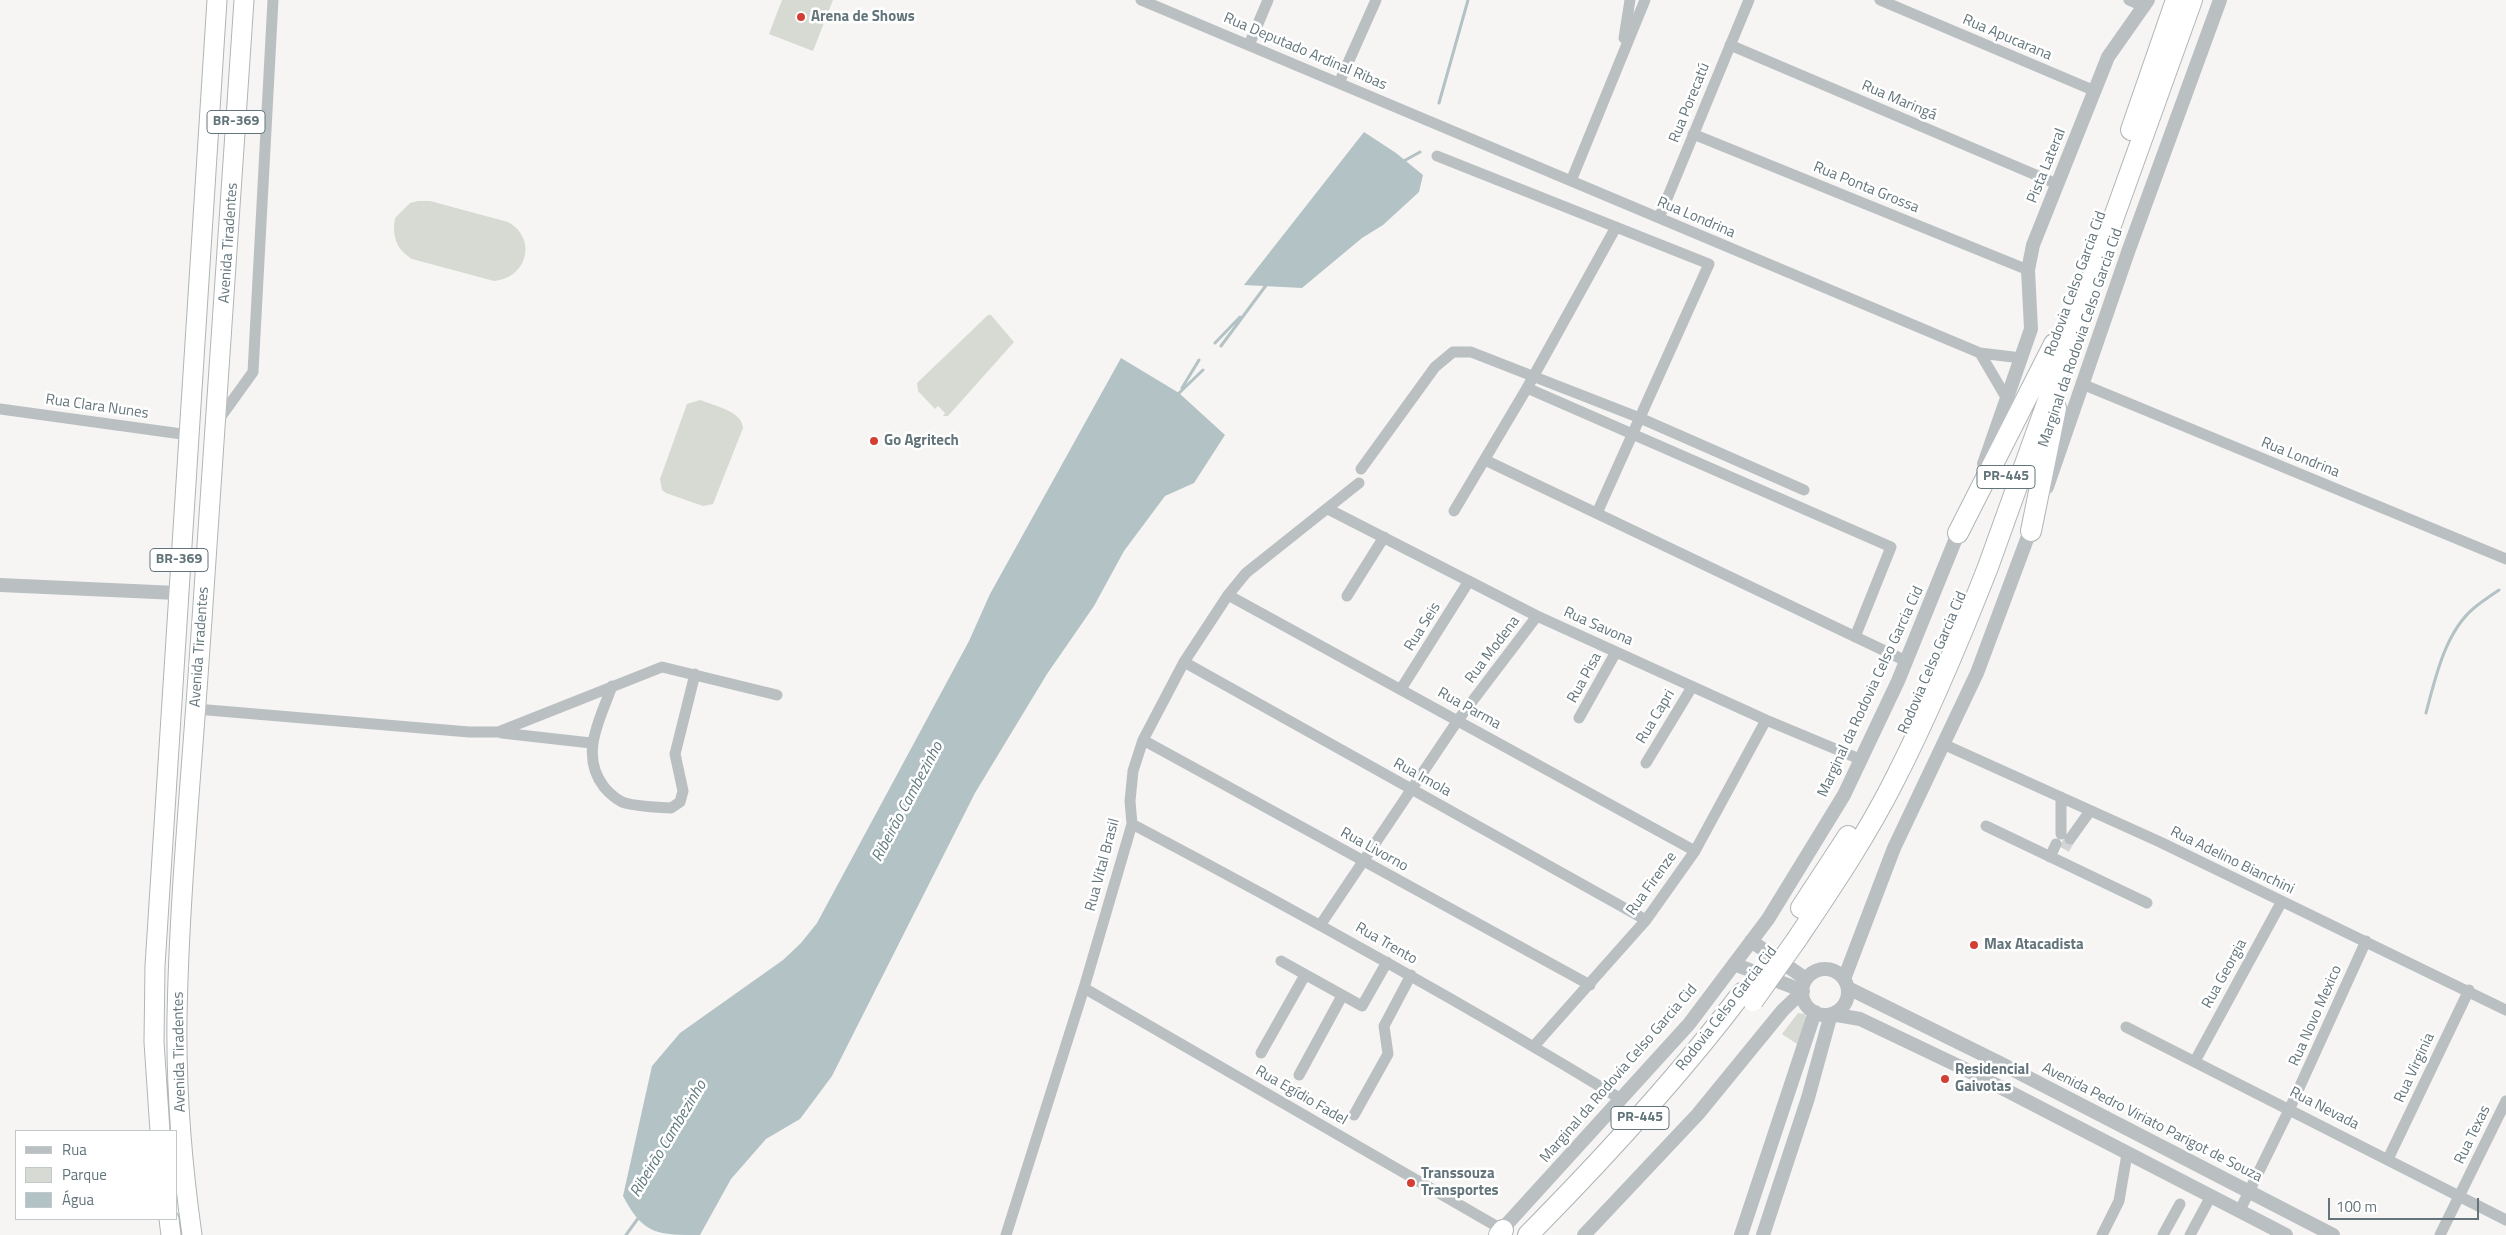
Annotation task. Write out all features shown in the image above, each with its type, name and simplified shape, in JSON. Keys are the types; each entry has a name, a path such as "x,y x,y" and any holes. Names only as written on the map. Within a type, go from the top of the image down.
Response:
{"highway":[{"name":"Avenida Tiradentes","path":"160,1130 154,1042 155,966 177,593 217,0"},
{"name":"Avenida Tiradentes","path":"192,1235 181,1117 177,1020 187,815 196,709 244,0"},
{"name":"Rodovia Celso Garcia Cid","path":"1545,1235 1668,1106 1791,935 1838,878 1893,784 1934,699 1988,567 2176,0"},
{"name":"Rodovia Celso Garcia Cid","path":"2062,343 2192,0"},
{"path":"2030,531 2062,343"},
{"path":"1958,534 2062,343"},
{"name":"Rodovia Celso Garcia Cid","path":"1528,1235 1639,1119 1706,1040 1748,997"},
{"path":"169,1220 171,1235"}],"street":[{"path":"216,423 252,372 273,0"},
{"name":"Rua Deputado Ardinal Ribas","path":"1141,0 1160,4 1249,45 1401,109"},
{"path":"1249,45 1268,0"},
{"path":"1339,84 1376,0"},
{"path":"1621,57 1630,0"},
{"path":"1571,181 1645,0"},
{"name":"Rua Porecatú","path":"1659,218 1749,0"},
{"name":"Rua Apucarana","path":"1880,0 2095,91"},
{"path":"2129,0 2146,3"},
{"name":"Marginal da Rodovia Celso Garcia Cid","path":"1846,984 1894,848 1977,673 2030,531 2220,0"},
{"name":"Pista Lateral","path":"2021,358 2031,329 2028,270 2033,245 2108,58 2146,3"},
{"name":"Rua Maringá","path":"1730,45 2057,184"},
{"name":"Rua Londrina","path":"1401,109 1980,353 2021,358"},
{"name":"Rua Ponta Grossa","path":"1694,134 2028,270"},
{"path":"1436,156 1709,264 1597,514"},
{"path":"1454,511 1527,388 1616,227"},
{"path":"1361,469 1435,367 1452,352 1472,352 1640,418 1804,490"},
{"path":"1980,353 2007,399"},
{"name":"Marginal da Rodovia Celso Garcia Cid","path":"1500,1233 1689,1024 1768,919 1844,795 1862,760 1906,661 1958,534 2021,358"},
{"name":"Rua Londrina","path":"2082,384 2506,559"},
{"path":"1527,388 1891,547 1855,636"},
{"name":"Rua Clara Nunes","path":"0,408 189,436"},
{"path":"1485,460 1906,661"},
{"name":"Rua Vital Brasil","path":"1009,1233 1132,824 1130,801 1133,771 1143,740 1184,662 1228,595 1246,573 1359,483"},
{"name":"Rua Savona","path":"1328,509 1537,616 1766,720 1862,760"},
{"path":"1347,596 1384,537"},
{"name":"Rua Seis","path":"1401,689 1469,582"},
{"path":"0,585 177,593"},
{"name":"Rua Parma","path":"1228,595 1695,851"},
{"name":"Rua Modena","path":"1321,924 1458,720 1537,616"},
{"name":"Rua Pisa","path":"1580,718 1616,652"},
{"name":"Rua Imola","path":"1184,662 1646,920"},
{"path":"498,732 662,667 777,695"},
{"path":"612,686 591,743 592,763 599,780 607,791 623,803 671,808 680,802 683,791 676,754 695,674"},
{"name":"Rua Capri","path":"1646,763 1692,686"},
{"path":"196,709 469,732 498,732 591,743"},
{"name":"Rua Firenze","path":"1534,1046 1646,920 1695,851 1766,720"},
{"name":"Rua Livorno","path":"1143,740 1590,985"},
{"name":"Rua Adelino Bianchini","path":"1943,744 2061,797 2366,941 2469,990 2506,1010"},
{"path":"2061,797 2063,842"},
{"path":"2055,859 2063,842 2090,811"},
{"name":"Rua Trento","path":"1132,824 1321,924 1534,1046 1621,1099"},
{"path":"1986,826 2148,903"},
{"name":"Rua Georgia","path":"2195,1061 2282,902"},
{"path":"1751,941 1804,985 1807,1005 1815,1012 1860,1019 1967,1070 2286,1235"},
{"name":"Rua Novo Mexico","path":"2240,1210 2290,1108 2366,941"},
{"path":"1281,961 1362,1006 1387,962"},
{"path":"1734,964 1804,985"},
{"path":"1584,1235 1698,1114 1814,972 1828,969 1837,972 1846,984 1844,1004 1831,1014 1808,1098 1763,1235"},
{"path":"1261,1053 1306,975"},
{"path":"1354,1115 1386,1059 1388,1054 1384,1026 1411,975"},
{"name":"Avenida Pedro Viriato Parigot de Souza","path":"1846,984 2333,1235"},
{"name":"Rua Egídio Fadel","path":"1084,988 1500,1233"},
{"name":"Rua Virginia","path":"2388,1159 2469,990"},
{"path":"1299,1075 1342,996"},
{"path":"1740,1235 1815,1012"},
{"name":"Rua Nevada","path":"2126,1027 2290,1108 2506,1220"},
{"path":"1967,1070 1994,1072 1998,1062"},
{"name":"Rua Texas","path":"2440,1235 2461,1196 2506,1101"},
{"path":"2102,1235 2119,1201 2127,1154"},
{"path":"2190,1235 2211,1196"},
{"path":"2163,1235 2180,1204"}],"green space":[{"name":"Arena de Shows","path":"782,0 833,0 813,51 769,34"},
{"path":"430,201 508,222 517,229 523,238 525,257 521,265 514,273 494,281 412,259 402,251 396,242 394,225 395,218 410,203"},
{"path":"988,315 991,315 1014,342 948,416 943,416 945,413 938,406 935,409 918,391 917,383"},
{"path":"700,400 733,413 738,417 743,428 713,504 703,506 666,493 662,490 660,479 687,404"},
{"path":"1798,1013 1805,1014 1807,1021 1797,1044 1782,1034"}],"water":[{"path":"1364,132 1396,153 1423,175 1419,192 1383,225 1362,238 1302,288 1244,285"},
{"path":"1121,358 1179,393 1225,435 1194,483 1165,496 1124,551 1094,606 1047,674 975,793 832,1076 800,1119 766,1139 731,1179 700,1235 662,1233 653,1230 638,1219 623,1196 652,1066 680,1033 783,960 801,943 817,923 969,641 990,594"}],"waterway":[{"name":"Ribeirão Cambezinho","path":"1439,103 1468,0"},
{"name":"Ribeirão Cambezinho","path":"1402,162 1420,152"},
{"name":"Ribeirão Cambezinho","path":"1221,346 1267,284"},
{"path":"1215,343 1240,317"},
{"path":"1182,388 1199,360"},
{"name":"Ribeirão Cambezinho","path":"1177,395 1203,370"},
{"path":"2426,713 2442,657 2448,643 2464,618 2474,608 2499,590"},
{"name":"Ribeirão Cambezinho","path":"626,1235 639,1217"}],"tunnel":[{"path":"2064,849 2070,839"}],"place":[{"name":"Arena de Shows","path":"801,17"},
{"name":"Go Agritech","path":"874,441"},
{"name":"Max Atacadista","path":"1974,945"},
{"name":"Residencial Gaivotas","path":"1945,1079"},
{"name":"Transsouza Transportes","path":"1411,1183"}]}
